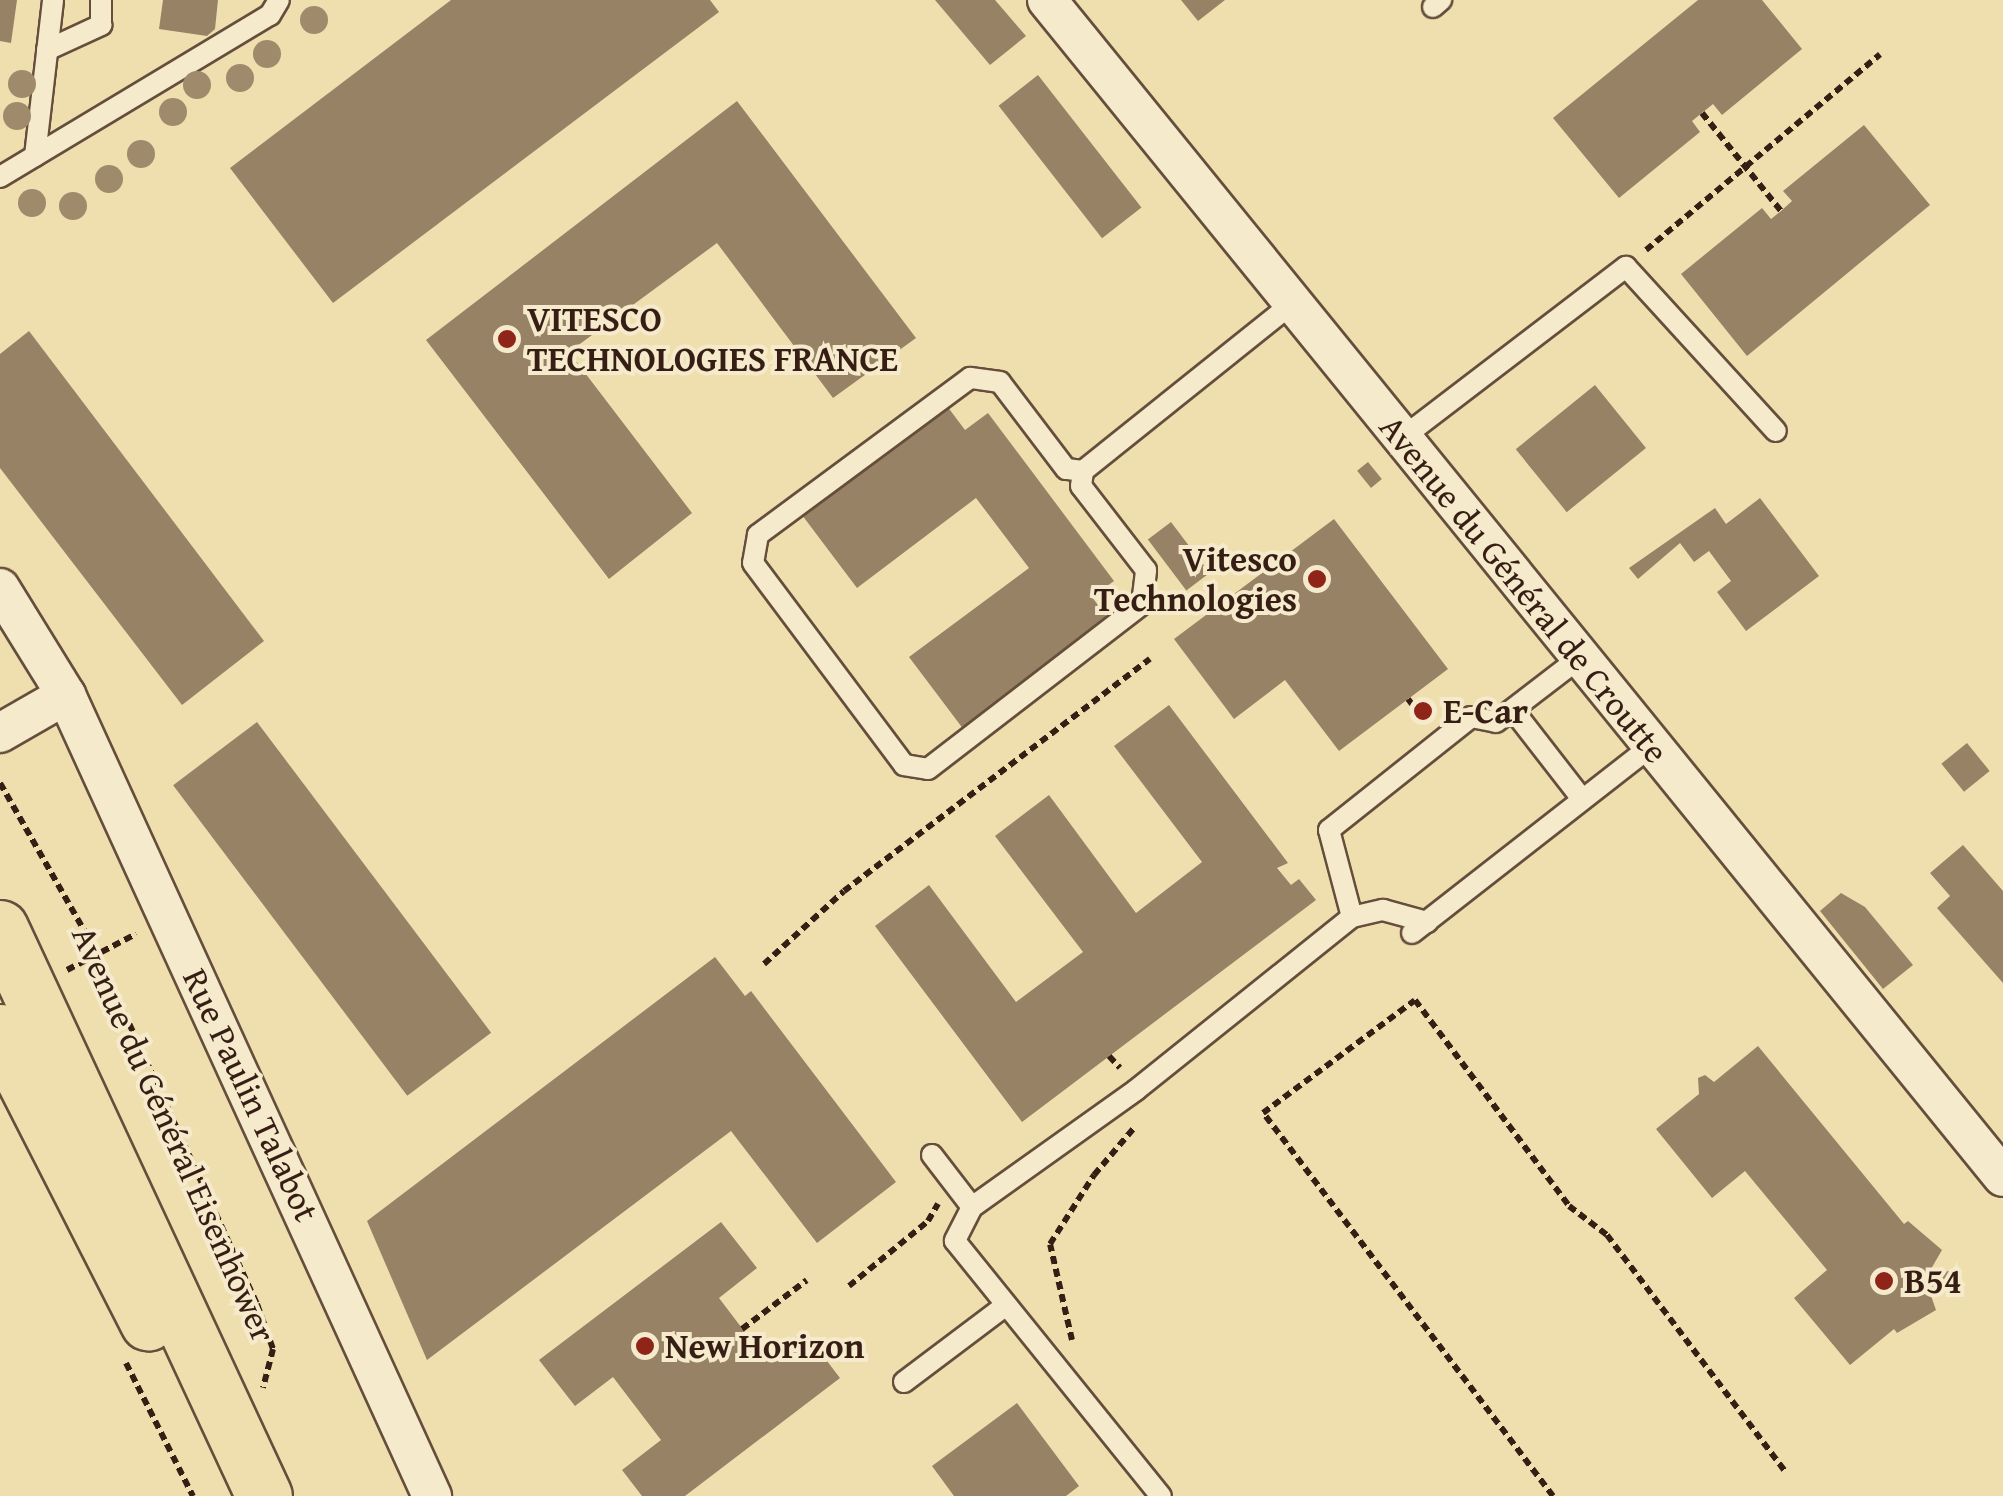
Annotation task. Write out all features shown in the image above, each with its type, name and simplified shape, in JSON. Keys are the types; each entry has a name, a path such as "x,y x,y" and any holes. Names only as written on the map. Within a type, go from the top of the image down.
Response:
{"main road":[{"name":"Avenue du Général Eisenhower","path":"18,960 264,1496"},
{"path":"0,1032 20,1096 230,1496"}],"street":[{"name":"Avenue du Général de Croutte","path":"1047,0 1578,659 2003,1177"},
{"path":"1074,0 1104,69"},
{"name":"Rue Paulin Talabot","path":"0,588 66,695 432,1496"},
{"path":"0,733 66,695"}],"lane":[{"path":"35,156 53,0"},
{"path":"47,50 101,25 102,0"},
{"path":"0,177 270,15 279,0"},
{"path":"1402,438 1626,267 1776,431"},
{"path":"1084,471 1066,469 1000,382 970,378 758,535 754,563 904,765 928,768 1142,604 1146,570 1081,486 1084,471 1294,302"},
{"path":"1352,918 1330,830 1471,716 1496,722 1578,659"},
{"path":"1513,710 1582,799"},
{"path":"1160,1496 955,1241 972,1206 1136,1090 1352,918 1383,910 1419,927 1651,746"},
{"path":"932,1155 972,1206"},
{"path":"904,1382 1006,1305"}],"path":[{"path":"1626,267 1880,54"},
{"path":"1702,113 1780,211"},
{"path":"764,964 844,892 1150,658"},
{"path":"1408,699 1426,723"},
{"name":"Avenue du Général Eisenhower","path":"0,782 97,953 273,1349 256,1406"},
{"path":"18,960 61,974 146,930"},
{"path":"1553,1496 1262,1114 1415,1000 1569,1206 1606,1235 1786,1472"},
{"path":"1045,1354 1073,1347 1050,1244 1094,1175 1152,1108 1110,1056"},
{"path":"849,1286 928,1221 941,1199"},
{"path":"742,1329 807,1280"}],"building":[{"path":"0,0 17,0 11,43 0,41"},
{"path":"163,0 218,0 215,29 207,36 159,29"},
{"path":"451,0 710,0 719,12 333,303 230,168"},
{"path":"935,0 995,0 1026,36 990,65"},
{"path":"1181,0 1225,0 1198,21"},
{"path":"1698,0 1762,0 1802,49 1722,115 1713,104 1692,121 1700,132 1619,198 1553,118"},
{"path":"1038,75 1141,207 1102,238 999,106"},
{"name":"VITESCO TECHNOLOGIES FRANCE","path":"737,101 916,338 833,398 717,243 569,352 692,513 609,579 426,340"},
{"path":"1864,125 1930,205 1747,356 1681,274 1762,208 1771,219 1781,211 1792,201 1783,191"},
{"path":"29,331 264,641 182,705 0,468 0,354"},
{"path":"1595,385 1646,448 1567,512 1516,449"},
{"path":"947,406 965,430 988,413 1114,581 1092,597 1109,620 964,730 909,657 1029,568 976,498 857,588 802,515"},
{"path":"1368,462 1382,479 1371,488 1357,471"},
{"path":"1760,498 1819,576 1746,631 1717,592 1731,581 1709,551 1694,562 1680,543 1638,579 1629,568 1715,508 1726,524"},
{"name":"Vitesco Technologies","path":"1334,519 1448,669 1339,751 1285,680 1234,719 1174,639"},
{"path":"1171,522 1210,573 1186,591 1148,539"},
{"path":"1169,705 1288,863 1277,868 1291,885 1299,879 1316,900 1022,1122 875,926 929,885 1016,1002 1083,952 995,836 1049,795 1136,913 1202,862 1114,746"},
{"path":"257,722 491,1033 407,1096 173,785"},
{"path":"1967,743 1990,771 1964,792 1941,764"},
{"path":"1963,845 2003,891 2003,983 1937,908 1950,896 1930,873"},
{"path":"1841,893 1865,907 1913,965 1883,989 1820,911"},
{"path":"715,957 745,996 751,991 896,1182 817,1243 731,1131 427,1360 367,1221"},
{"path":"1758,1046 1904,1224 1908,1221 1942,1250 1931,1269 1954,1272 1952,1291 1929,1290 1936,1310 1897,1333 1894,1329 1850,1365 1794,1298 1827,1270 1745,1171 1712,1198 1656,1129 1699,1094 1698,1078 1705,1075 1714,1082"},
{"name":"New Horizon","path":"721,1222 757,1268 719,1298 766,1360 804,1331 840,1378 685,1496 642,1496 622,1470 661,1440 613,1377 575,1406 539,1360"},
{"path":"1017,1403 1079,1486 1066,1496 954,1496 932,1466"}],"place":[{"name":"VITESCO TECHNOLOGIES FRANCE","path":"507,339"},
{"name":"Vitesco Technologies","path":"1317,579"},
{"name":"E-Car","path":"1423,711"},
{"name":"B54","path":"1884,1281"},
{"name":"New Horizon","path":"645,1346"}]}
